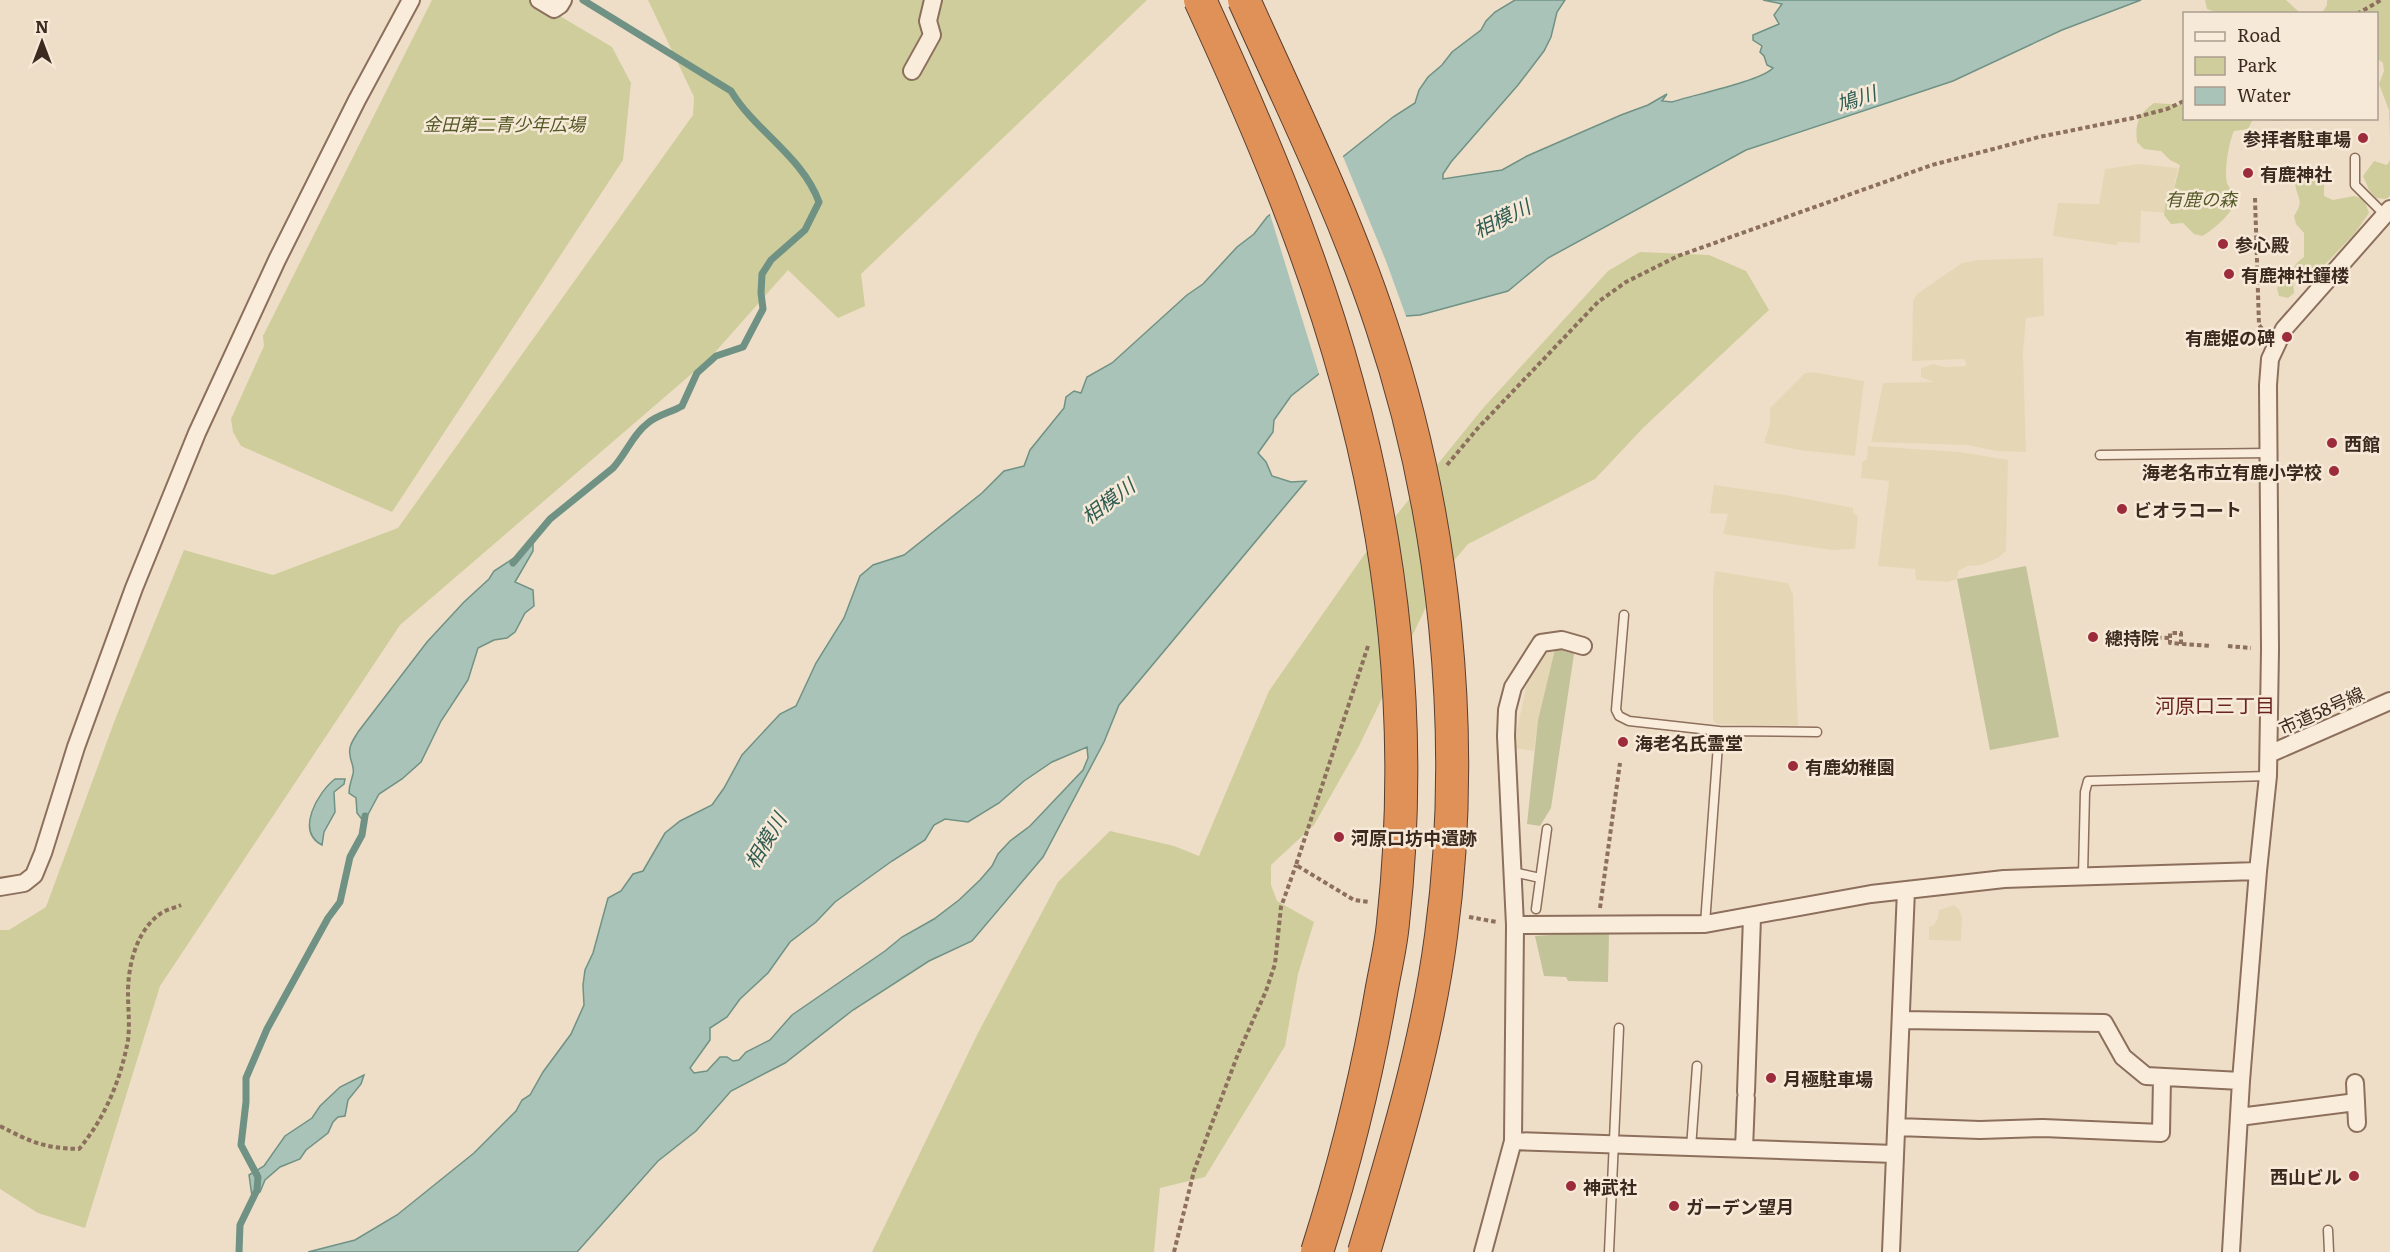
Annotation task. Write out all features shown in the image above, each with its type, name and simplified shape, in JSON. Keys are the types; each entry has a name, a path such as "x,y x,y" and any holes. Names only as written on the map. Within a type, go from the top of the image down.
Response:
{"highway":[{"path":"1200,0 1266,148 1324,305 1369,466 1385,548 1394,619 1402,762 1400,842 1393,926 1363,1087 1345,1163 1317,1252"},
{"path":"1244,0 1308,137 1350,236 1382,325 1406,407 1422,481 1447,638 1452,719 1452,798 1441,935 1430,1004 1413,1077 1364,1252"}],"street":[{"path":"0,887 24,883 33,875 43,853 76,747 134,588 197,433 277,260 357,100 411,0"},
{"path":"538,0 554,9 562,3"},
{"path":"912,71 932,35 928,21 933,0"},
{"path":"2231,1252 2241,1081 2269,754 2268,385 2270,359 2275,344 2284,329 2388,212"},
{"path":"1483,1252 1512,1142 1515,925 1506,736 1507,710 1513,687 1541,643 1562,640 1583,646"},
{"name":"市道58号線","path":"2269,754 2390,701"},
{"path":"1515,925 1705,924 1871,894 2004,879 2258,871"},
{"path":"1891,1252 1906,890"},
{"path":"1744,1149 1752,917"},
{"path":"1901,1020 2104,1023 2123,1057 2146,1076 2241,1081"},
{"path":"1897,1127 1980,1130 2043,1128 2161,1133 2162,1078"},
{"path":"2355,1083 2357,1123"},
{"path":"2239,1117 2356,1102"},
{"path":"1512,1142 1894,1154"}],"lane":[{"path":"2355,158 2355,185 2388,212"},
{"path":"2100,455 2268,453"},
{"path":"1624,615 1616,710 1619,716 1629,721 1719,731 1816,732"},
{"path":"1705,924 1719,731"},
{"path":"2083,875 2085,792 2088,781 2268,776"},
{"path":"1536,909 1547,830"},
{"path":"1513,872 1540,878"},
{"path":"1609,1252 1619,1028"},
{"path":"1691,1148 1697,1066"},
{"path":"2328,1230 2330,1252"}],"path":[{"path":"2360,12 2380,0"},
{"path":"1444,468 1478,428 1598,302 1626,282 1649,270 1678,256 1932,165 2039,136 2133,118 2167,109 2183,101"},
{"path":"2255,198 2259,325 2275,344"},
{"path":"2181,644 2181,633 2170,633 2170,643 2181,644 2211,646"},
{"path":"2142,637 2170,638"},
{"path":"1174,1252 1194,1171 1275,964 1281,908 1370,642"},
{"path":"1597,926 1620,763"},
{"path":"1296,865 1354,900 1377,903"},
{"path":"0,1126 33,1144 54,1148 79,1149 85,1142 96,1128 120,1074 128,1037 128,989 133,953 145,930 160,914 181,905"},
{"path":"1468,916 1515,925"}],"shaded area":[{"path":"2139,164 2178,168 2168,213 2141,211 2140,243 2118,242 2116,245 2053,236 2058,203 2099,204 2105,169"},
{"path":"2043,258 2044,316 2026,318 2023,354 2026,452 1996,451 1967,445 1871,442 1883,383 1934,382 1921,377 1921,368 1933,364 1945,367 1966,366 1965,359 1912,361 1913,301 1917,294 1962,263 1979,260"},
{"path":"1812,372 1864,381 1855,456 1799,450 1764,443 1770,424 1770,408 1805,373"},
{"path":"1868,446 1960,452 2008,460 2006,551 1998,558 1981,565 1967,566 1958,571 1957,579 1948,582 1916,580 1915,569 1878,566 1889,481 1861,478 1862,462 1867,459"},
{"path":"1714,485 1786,495 1853,508 1853,513 1858,516 1855,549 1832,550 1723,534 1728,514 1710,513"},
{"path":"1715,571 1788,583 1793,594 1798,726 1716,724 1713,720"},
{"path":"1556,645 1538,720 1534,751 1513,748 1527,683 1547,648"},
{"path":"1954,905 1959,909 1962,918 1961,941 1929,940 1929,927 1934,925 1939,910"}],"green space":[{"name":"金田第二青少年広場","path":"432,0 533,0 612,47 631,83 623,160 392,512 241,446 233,432 231,419 264,346 263,336"},
{"path":"648,0 1147,0 861,274 865,306 838,318 788,270 710,358 400,625 160,986 85,1228 38,1213 0,1189 0,930 9,930 46,907 116,717 184,550 273,575 398,528 693,115 694,97"},
{"path":"2205,0 2286,0 2299,12 2215,12 2207,9"},
{"path":"2327,0 2390,0 2390,137 2389,110 2379,84 2384,71 2383,63 2378,60 2378,12 2323,12"},
{"name":"有鹿の森","path":"2154,103 2183,105 2183,120 2252,120 2248,129 2234,131 2227,156 2226,178 2228,185 2238,198 2236,203 2223,220 2202,236 2194,234 2183,223 2171,224 2164,215 2166,200 2173,193 2180,165 2170,160 2161,151 2144,149 2137,142 2139,120 2144,111"},
{"path":"2390,160 2390,196 2386,199 2376,198 2369,190 2363,176 2374,161 2387,165"},
{"path":"2306,167 2319,169 2324,178 2324,196 2333,200 2354,196 2364,199 2369,213 2355,233 2315,275 2297,276 2293,280 2294,293 2288,298 2279,296 2277,288 2304,257 2304,233 2296,224 2294,216 2300,203 2295,183 2300,171"},
{"path":"1640,252 1709,255 1746,271 1769,310 1643,428 1595,479 1468,544 1441,576 1359,746 1314,825 1271,865 1271,885 1277,901 1314,922 1298,974 1285,1046 1205,1177 1160,1188 1154,1252 872,1252 978,1033 1058,882 1110,831 1174,846 1199,856 1269,691 1364,555 1484,407 1608,271"},
{"path":"2026,566 2059,737 1990,750 1957,579"},
{"path":"1556,645 1571,649 1574,654 1551,808 1540,826 1527,824 1538,720"},
{"path":"1609,933 1608,982 1568,981 1566,977 1544,976 1535,936"}],"water":[{"path":"1515,0 1565,0 1557,12 1551,37 1544,51 1518,85 1451,162 1443,174 1443,179 1502,170 1527,156 1648,105 1667,94 1662,101 1672,102 1741,83 1766,73 1773,68 1767,65 1760,52 1762,46 1753,40 1753,35 1779,24 1774,15 1782,4 1763,0 2141,0 2062,30 1953,81 1746,150 1548,258 1508,291 1420,315 1406,316 1320,373 1291,396 1274,420 1273,432 1258,453 1266,462 1272,476 1291,482 1306,481 1119,705 1104,742 1043,857 972,941 929,961 853,1010 785,1063 731,1091 696,1131 658,1161 577,1252 308,1252 355,1240 397,1215 474,1153 516,1111 522,1100 530,1095 543,1072 571,1034 584,1005 585,970 593,953 608,898 621,891 633,874 643,871 665,833 680,821 712,805 742,755 780,714 796,706 816,663 844,618 860,576 873,565 904,555 982,493 1004,471 1024,466 1030,450 1064,408 1066,397 1074,391 1081,393 1087,377 1112,363 1187,295 1203,284 1237,247 1254,234 1267,217 1393,117 1415,103 1419,90 1428,77 1452,52 1481,30 1495,12","holes":["1087,747 1088,758 1083,770 1030,826 1010,841 980,880 959,900 934,919 902,937 792,1015 770,1040 746,1052 739,1060 733,1061 727,1057 720,1057 707,1071 694,1073 690,1068 710,1040 710,1028 727,1017 740,999 768,973 790,942 816,922 835,902 925,840 934,825 945,819 968,822 999,803 1024,781 1052,762"]},
{"path":"533,540 533,551 515,582 533,590 534,606 525,613 515,632 507,638 494,640 478,648 468,680 441,721 421,762 402,779 379,794 364,822 357,813 356,798 349,793 353,771 350,749 355,737 427,642 489,579 494,571 517,556"},
{"path":"335,779 345,779 344,784 334,792 335,812 324,832 322,845 314,839 310,831 310,821 316,802"},
{"path":"364,1075 361,1084 348,1100 345,1116 338,1117 328,1133 306,1150 300,1159 280,1167 265,1180 260,1192 252,1196 249,1175 264,1166 285,1136 312,1118 320,1106 340,1087"}],"pier":[{"path":"1342,154 1407,319 1320,377 1269,211"}],"waterway":[{"path":"513,563 550,519 613,468 643,428 652,420 682,406 697,373 716,356 743,347 763,309 762,274 771,260 805,230 819,202 811,186 790,157 752,119 731,91 583,0"},
{"path":"239,1252 240,1225 257,1190 258,1177 241,1145 246,1078 267,1029 328,918 340,902 350,857 362,835 365,816"}],"place":[{"name":"参拝者駐車場","path":"2363,138"},
{"name":"有鹿神社","path":"2248,173"},
{"name":"参心殿","path":"2223,244"},
{"name":"有鹿神社鐘楼","path":"2229,274"},
{"name":"有鹿姫の碑","path":"2287,337"},
{"name":"西館","path":"2332,443"},
{"name":"海老名市立有鹿小学校","path":"2334,471"},
{"name":"ビオラコート","path":"2122,509"},
{"name":"總持院","path":"2093,637"},
{"name":"海老名氏霊堂","path":"1623,742"},
{"name":"有鹿幼稚園","path":"1793,766"},
{"name":"河原口坊中遺跡","path":"1339,837"},
{"name":"月極駐車場","path":"1771,1078"},
{"name":"西山ビル","path":"2354,1176"},
{"name":"神武社","path":"1571,1186"},
{"name":"ガーデン望月","path":"1674,1206"}],"district":[{"name":"河原口三丁目","path":"2215,704"}],"water label":[{"name":"鳩川","path":"1856,97"},
{"name":"相模川","path":"1501,217"},
{"name":"相模川","path":"1107,500"},
{"name":"相模川","path":"764,840"}]}
